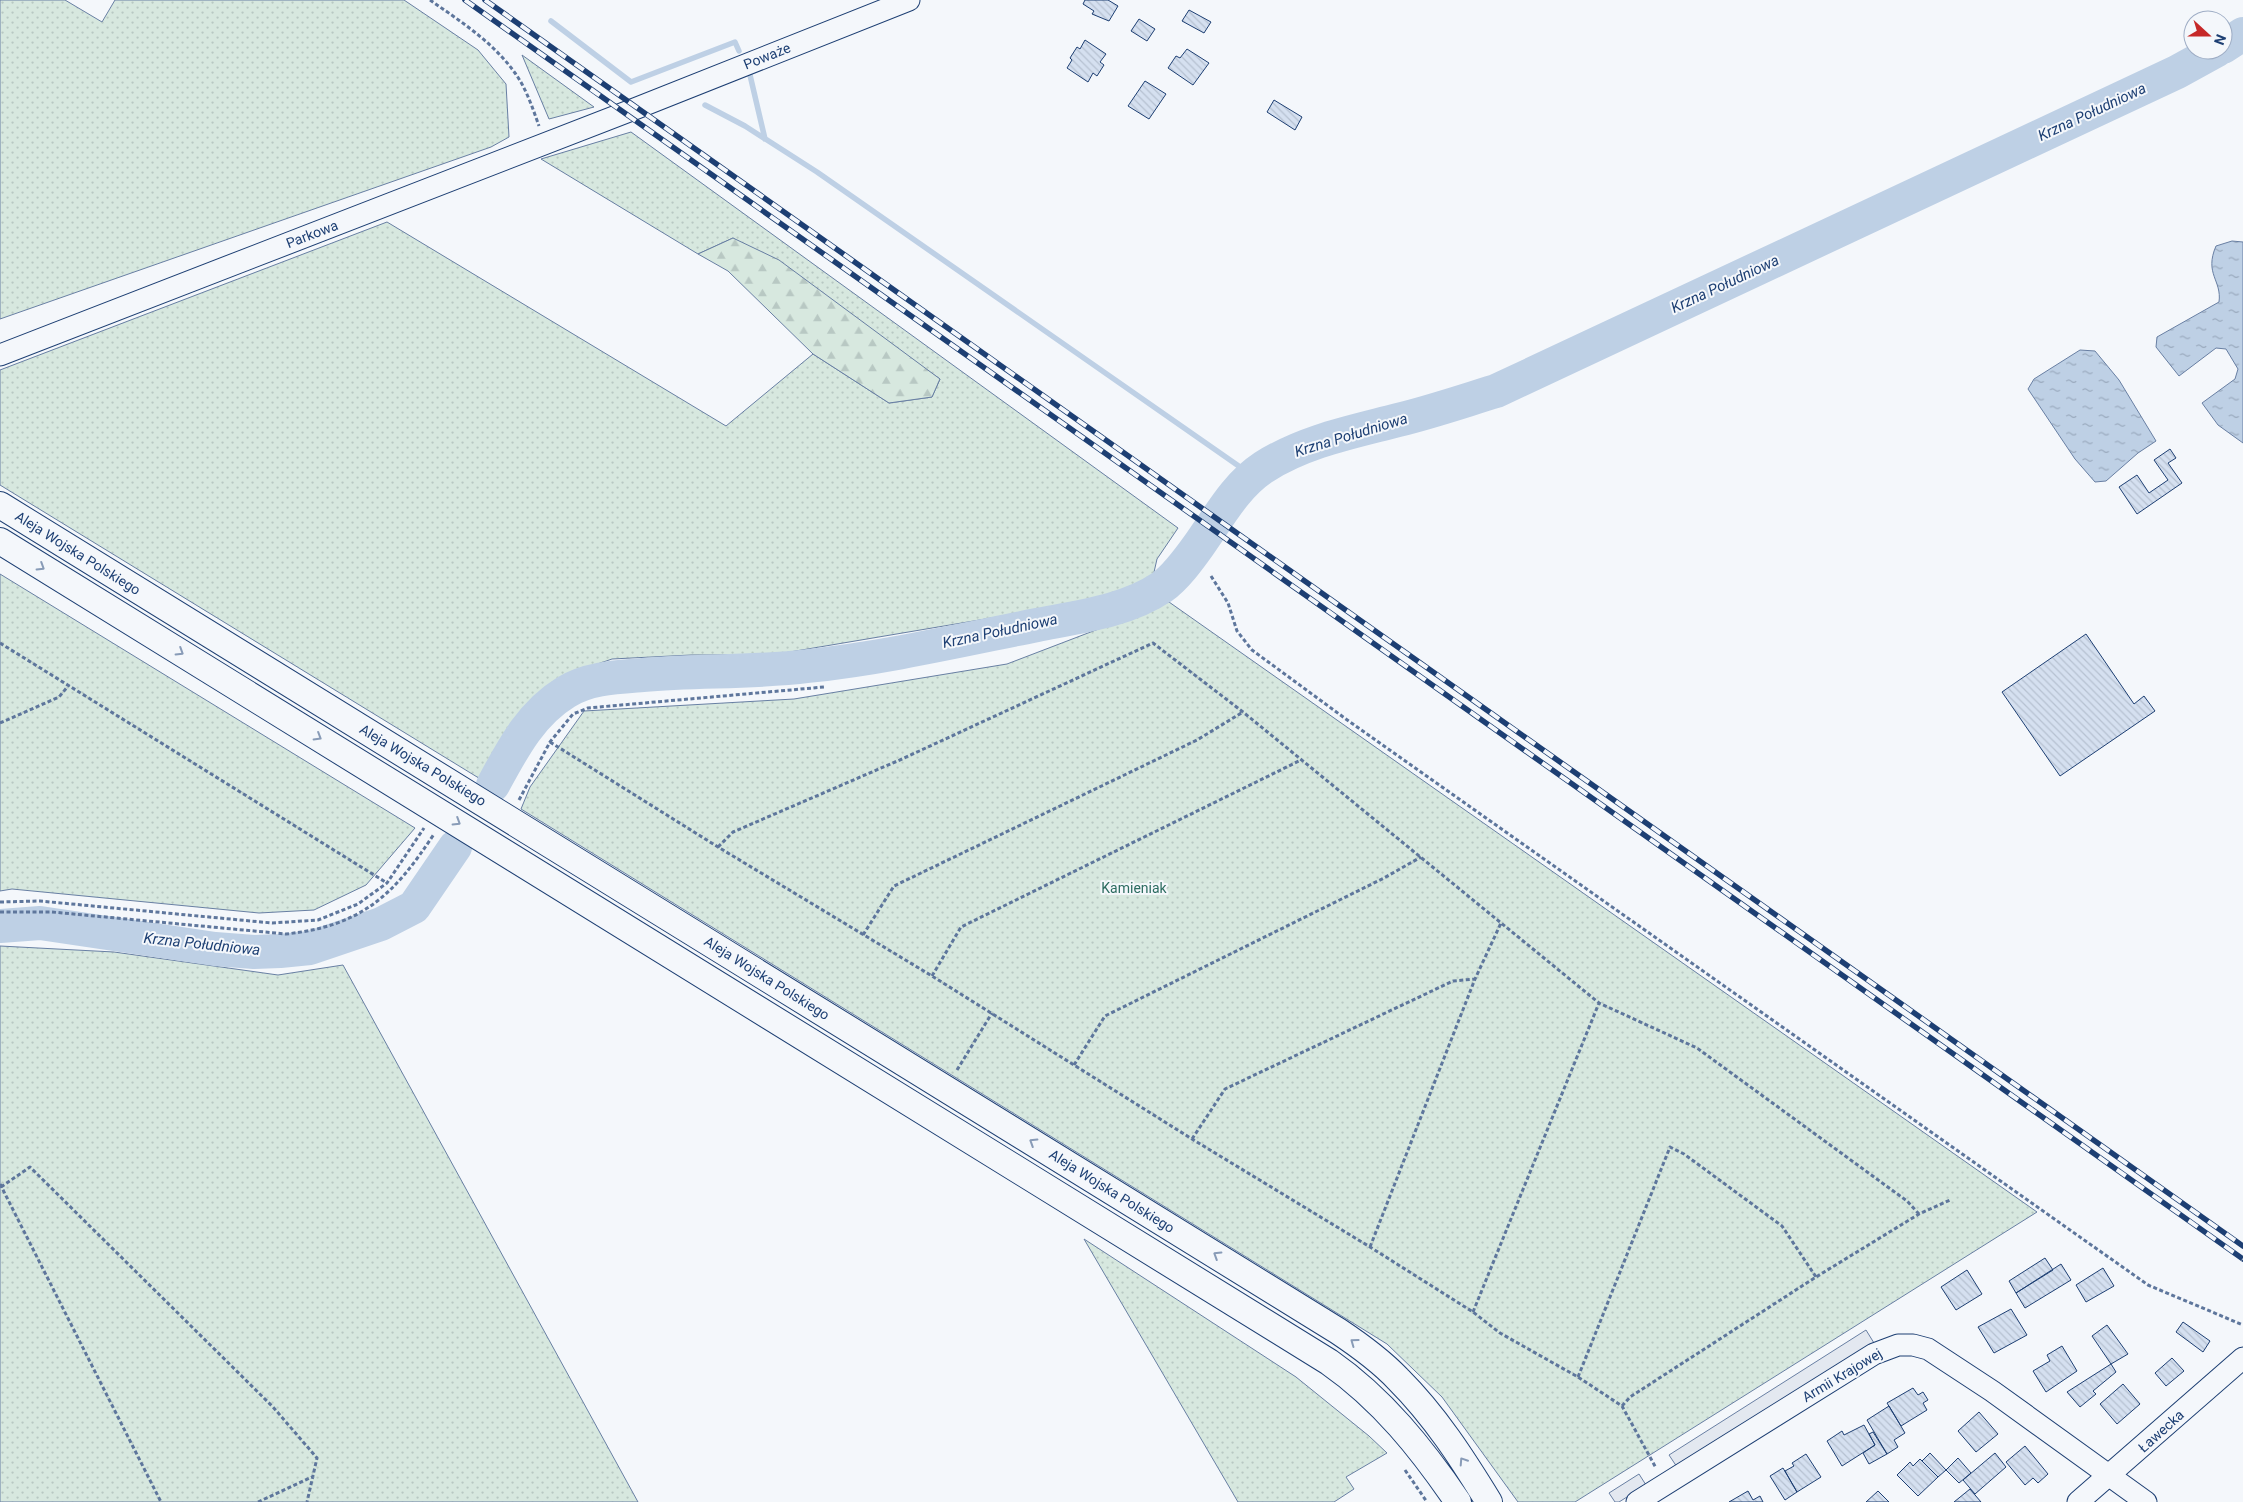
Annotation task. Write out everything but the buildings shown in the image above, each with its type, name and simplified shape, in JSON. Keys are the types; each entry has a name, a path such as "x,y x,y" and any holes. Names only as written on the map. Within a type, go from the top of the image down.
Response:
{"main road":[{"name":"Aleja Wojska Polskiego","path":"0,505 1338,1331 1398,1378 1447,1437 1489,1502"},
{"path":"0,541 1329,1362 1358,1384 1386,1410 1416,1444 1458,1502"}],"street":[{"name":"Poważe","path":"625,113 909,0"},
{"name":"Parkowa","path":"0,355 625,113"},
{"name":"Armii Krajowej","path":"1637,1502 1874,1354 1893,1346 1913,1344 1928,1349 1992,1391 2146,1502"},
{"name":"Ławecka","path":"2078,1502 2243,1358"}],"path":[{"path":"430,0 465,24 494,48 516,74 545,143"},
{"path":"1212,576 1228,603 1237,631 1252,650 1350,722 2148,1286 2243,1325"},
{"path":"0,643 387,883"},
{"path":"718,847 733,832 902,759 1153,643 1243,712 1600,1003 1697,1048 1899,1195 1919,1214"},
{"path":"0,723 59,697 69,685"},
{"path":"509,818 550,742 573,714 588,708 824,687"},
{"path":"863,935 894,886 1197,740 1243,712"},
{"path":"550,742 1370,1247 1473,1312 1500,1333 1578,1377 1622,1406 1665,1484"},
{"path":"932,976 961,927 1301,760"},
{"path":"0,902 40,901 272,923 318,920 358,904 387,883 427,822"},
{"path":"0,912 52,912 286,934 315,931 360,914 387,895 412,868 436,830"},
{"path":"1074,1065 1106,1016 1376,883 1420,857"},
{"path":"1370,1247 1475,979 1501,923"},
{"path":"1192,1139 1225,1089 1453,981 1475,979"},
{"path":"1473,1312 1600,1003"},
{"path":"955,1075 992,1013"},
{"path":"1578,1377 1670,1147 1684,1154 1782,1226 1816,1278"},
{"path":"161,1502 1,1185 30,1167 273,1407 317,1458 315,1475 307,1502"},
{"path":"1622,1406 1630,1397 1816,1278 1919,1214 1950,1200"},
{"path":"258,1502 315,1475"}],"green space":[{"path":"0,0 65,0 102,22 115,0 404,0 478,50 506,84 509,137 491,147 0,319"},
{"path":"522,55 594,107 549,119"},
{"path":"631,132 1178,528 1157,559 1152,581 1098,600 772,655 691,655 612,659 563,676 529,703 482,780 0,485 0,370 387,222 726,426 813,354 889,403 932,397 940,379 733,238 698,254 541,159"},
{"path":"733,238 779,260 940,379 932,397 889,403 813,354 728,271 698,254"},
{"path":"0,574 415,828 366,885 314,910 259,913 12,889 0,891"},
{"name":"Kamieniak","path":"1169,602 2037,1212 1575,1502 1518,1502 1442,1397 1387,1344 521,809 530,787 584,711 794,699 1007,664"},
{"path":"0,946 114,952 278,975 343,965 638,1502 0,1502"},
{"path":"1084,1239 1296,1377 1369,1436 1387,1453 1346,1477 1354,1489 1334,1502 1238,1502"}],"shaded area":[{"path":"1866,1330 1874,1343 1677,1467 1669,1455"},
{"path":"1639,1474 1646,1485 1619,1502 1615,1502 1609,1493"}],"water":[{"path":"2232,241 2243,242 2243,443 2218,425 2202,403 2235,379 2238,369 2226,349 2216,348 2179,376 2156,347 2157,337 2219,302 2218,288 2212,270 2213,256 2216,246"},
{"path":"2080,350 2095,351 2119,380 2156,441 2138,453 2106,481 2095,482 2075,459 2028,389 2034,379"}],"waterway":[{"path":"551,21 631,82 735,42 739,51"},
{"name":"Krzna Południowa","path":"2233,40 2243,34"},
{"name":"Krzna Południowa","path":"493,785 523,734 542,711 566,692 593,681 684,672 767,670 837,663 1085,616 1133,602 1162,587 1172,578 1182,568 1244,483 1264,467 1280,458 1329,438 1423,414 1496,391 2177,72 2199,60"},
{"path":"750,75 765,139"},
{"path":"705,105 745,126 817,172 1253,476"},
{"name":"Krzna Południowa","path":"0,926 40,923 215,949 254,952 310,948 381,924 414,907 455,847"}],"railway":[{"path":"465,0 2243,1259"},
{"path":"485,0 2243,1246"}]}
